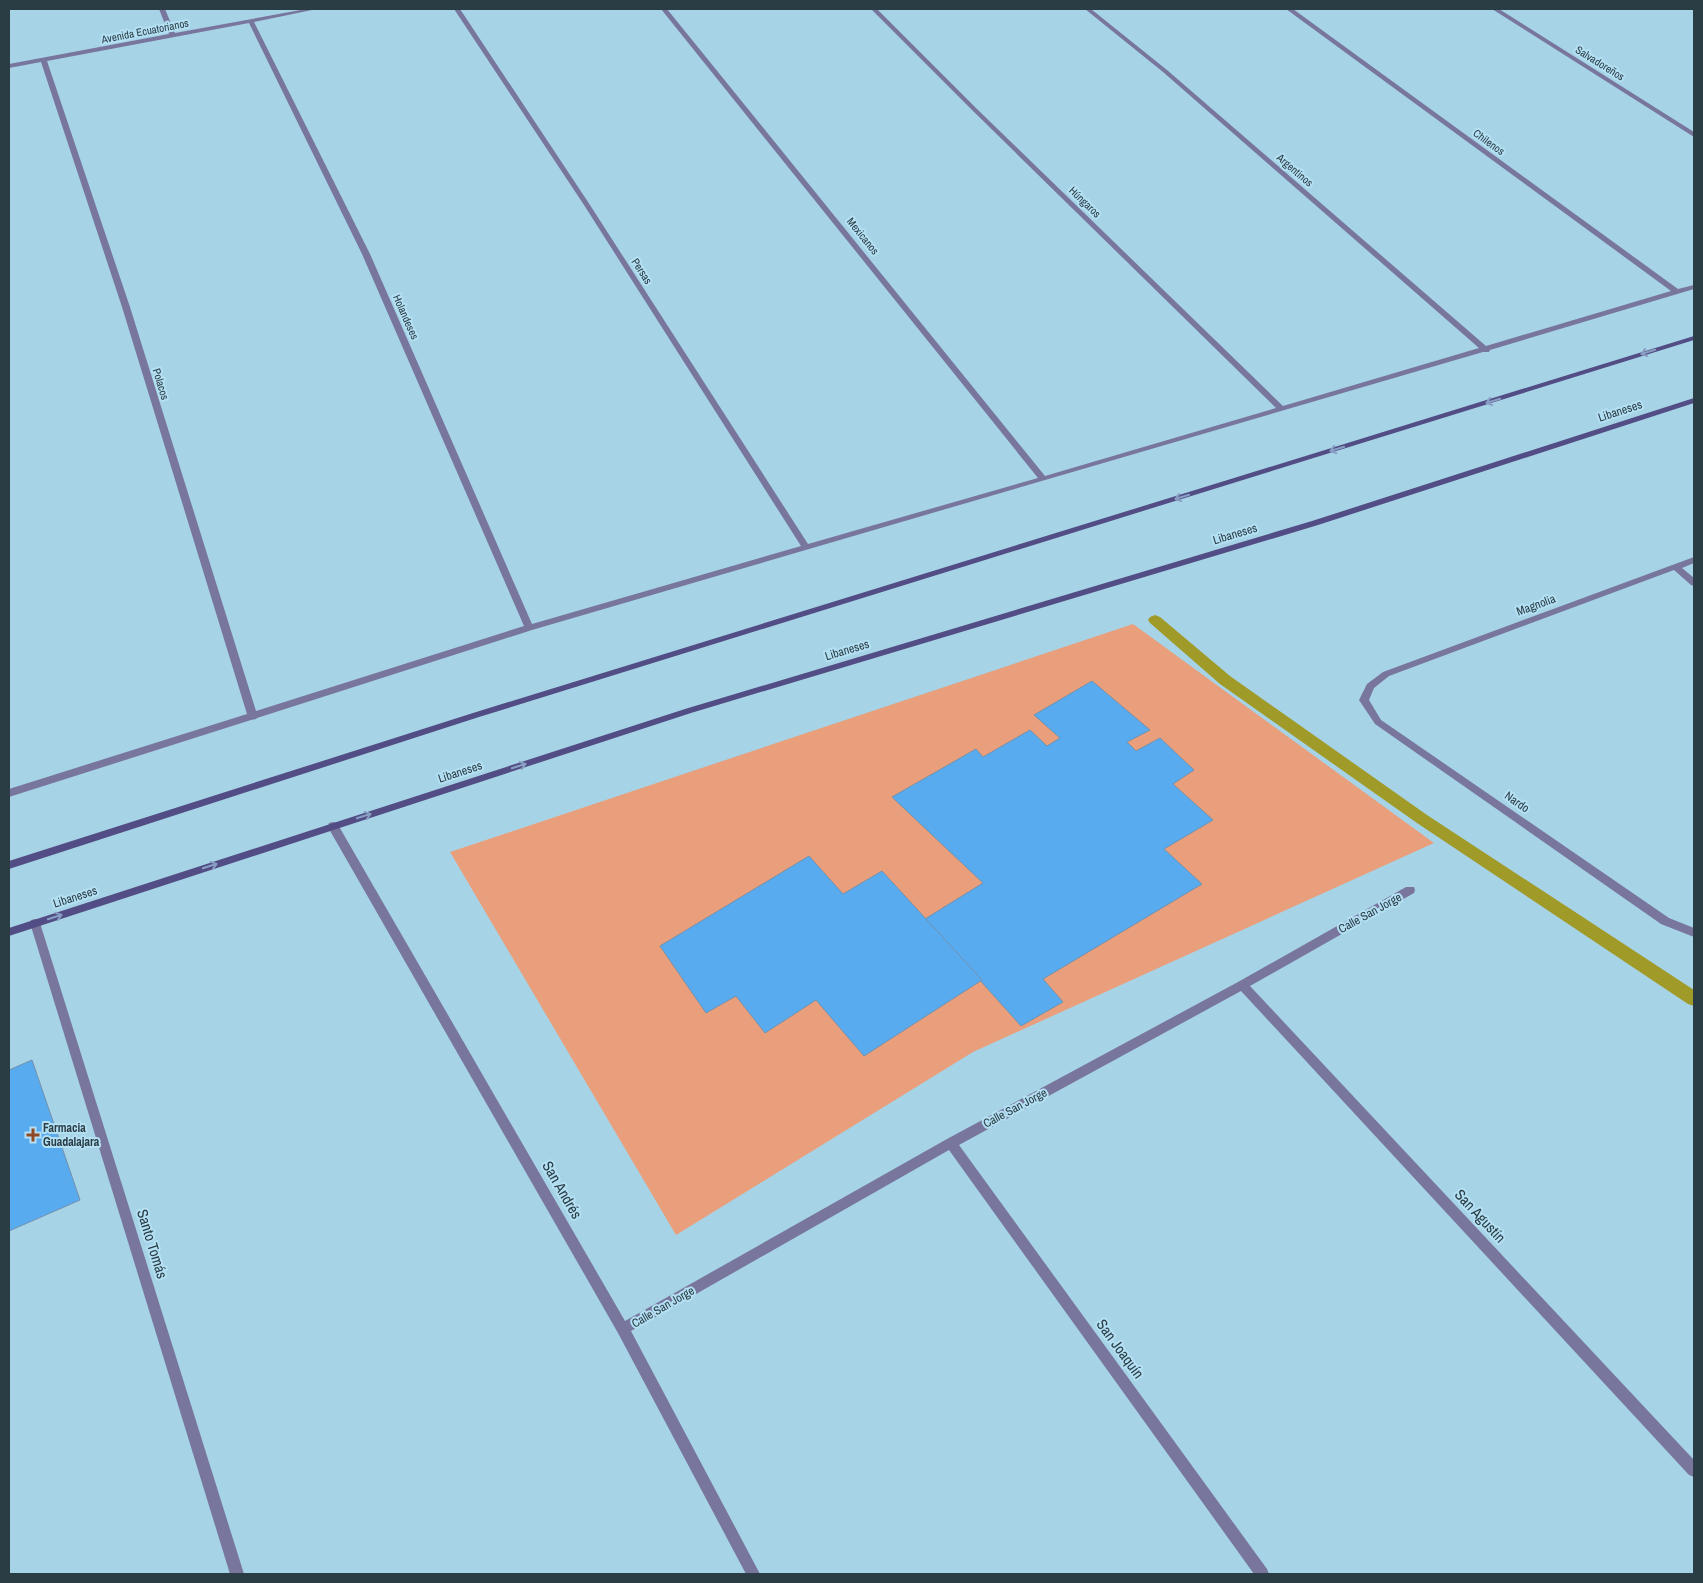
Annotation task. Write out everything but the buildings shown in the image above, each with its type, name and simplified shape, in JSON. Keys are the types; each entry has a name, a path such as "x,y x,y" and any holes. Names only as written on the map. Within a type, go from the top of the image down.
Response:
{"main road":[{"path":"9,865 485,712 1694,338"},
{"name":"Libaneses","path":"9,932 688,711 1315,523 1694,400"}],"street":[{"path":"162,9 173,36"},
{"name":"Avenida Ecuatorianos","path":"9,66 314,9"},
{"name":"Persas","path":"457,9 587,205 806,547"},
{"name":"Mexicanos","path":"664,9 1044,479"},
{"name":"Húngaros","path":"874,9 1282,409"},
{"name":"Argentinos","path":"1088,9 1165,71 1486,350"},
{"name":"Chilenos","path":"1289,9 1677,292"},
{"name":"Salvadoreños","path":"1495,9 1694,135"},
{"name":"Holandeses","path":"251,20 366,254 529,628"},
{"name":"Polacos","path":"44,60 126,307 253,717"},
{"path":"9,794 529,628 1486,350 1694,287"},
{"name":"Magnolia","path":"1386,674 1694,560"},
{"path":"1676,567 1694,583"},
{"name":"Nardo","path":"1386,674 1370,686 1364,700 1378,722 1636,902 1665,921 1694,933"},
{"name":"San Andrés","path":"333,826 623,1329 753,1574"},
{"name":"Calle San Jorge","path":"623,1329 951,1143 1242,985 1410,890"},
{"name":"Santo Tomás","path":"36,923 237,1574"},
{"name":"San Agustín","path":"1242,985 1694,1470"},
{"name":"San Joaquín","path":"951,1143 1262,1574"}],"shaded area":[{"path":"1133,624 1434,843 973,1052 676,1235 450,852"}],"waterway":[{"path":"1155,620 1225,680 1422,819 1694,999"}],"place":[{"name":"Farmacia Guadalajara","path":"33,1135"}]}
